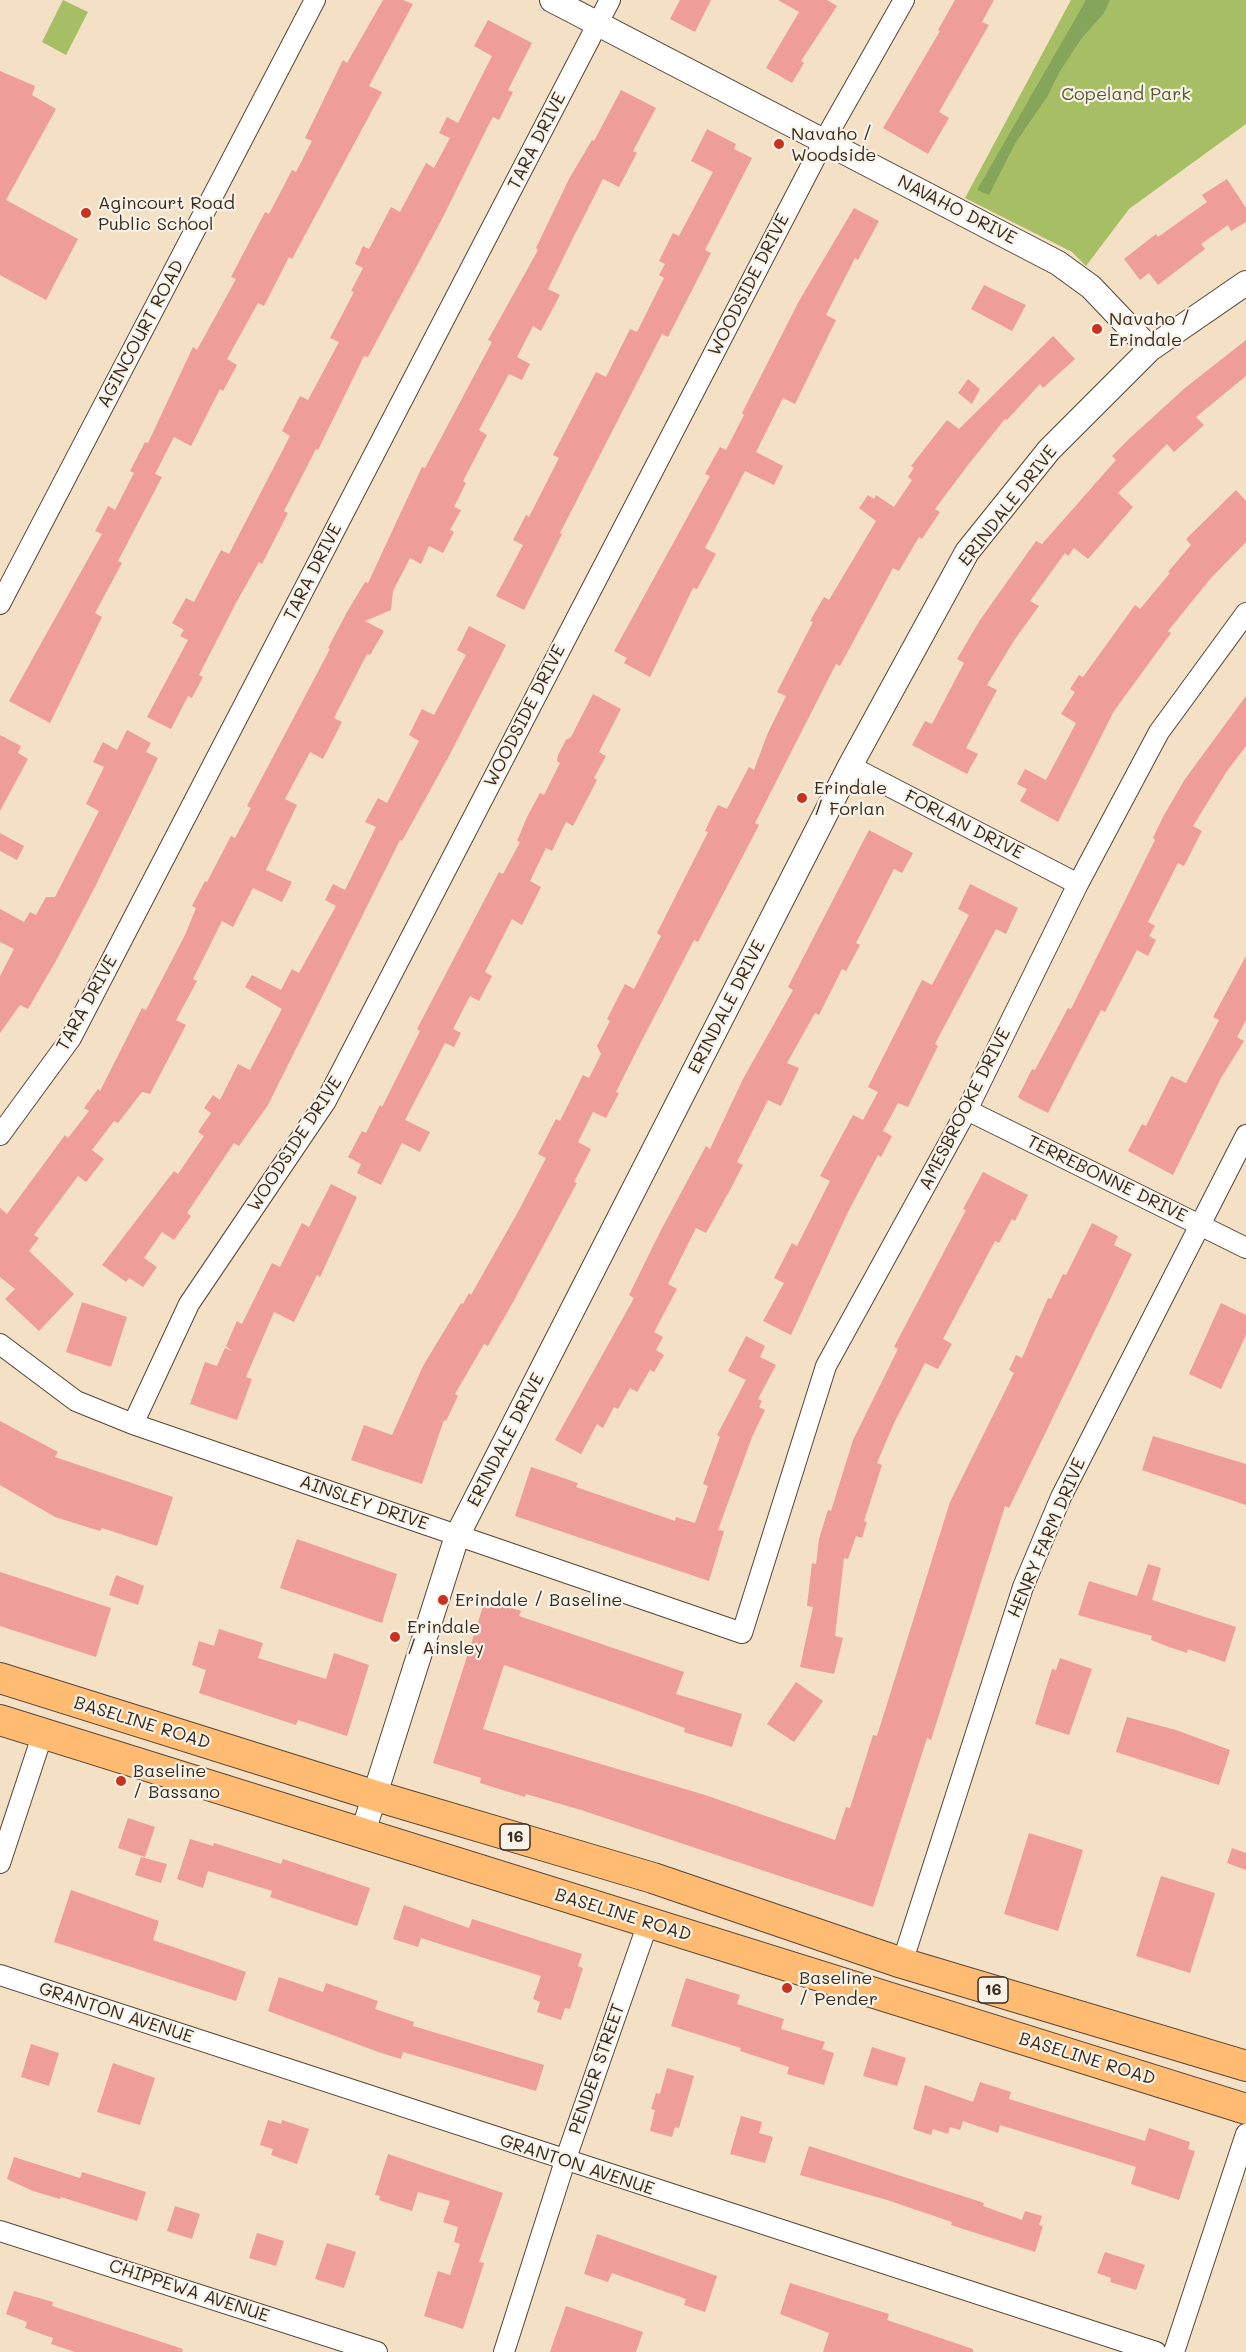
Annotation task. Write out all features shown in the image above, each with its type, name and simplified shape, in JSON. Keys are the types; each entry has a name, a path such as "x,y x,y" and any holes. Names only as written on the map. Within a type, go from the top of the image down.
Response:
{"main road":[{"name":"BASELINE ROAD","path":"0,1678 376,1796 653,1878 902,1963 1246,2066"},
{"name":"BASELINE ROAD","path":"0,1720 1246,2109"}],"street":[{"name":"AGINCOURT ROAD","path":"0,604 315,0"},
{"name":"NAVAHO DRIVE","path":"552,0 1058,263 1092,287 1149,349"},
{"name":"TARA DRIVE","path":"0,1135 71,1038 610,0"},
{"name":"WOODSIDE DRIVE","path":"133,1424 189,1304 326,1101 824,141 904,0"},
{"name":"ERINDALE DRIVE","path":"363,1832 458,1536 850,765 967,552 1049,450 1149,349 1246,283"},
{"name":"AMESBROOKE DRIVE","path":"742,1633 826,1366 967,1110 1078,884 1159,732 1246,613"},
{"name":"FORLAN DRIVE","path":"850,765 1078,884"},
{"name":"TERREBONNE DRIVE","path":"967,1110 1246,1248"},
{"name":"HENRY FARM DRIVE","path":"902,1963 1023,1587 1061,1497 1246,1135"},
{"name":"AINSLEY DRIVE","path":"0,1344 76,1401 133,1424 742,1633"},
{"path":"0,1863 42,1733"},
{"name":"PENDER STREET","path":"504,2352 565,2161 648,1923"},
{"name":"GRANTON AVENUE","path":"0,1975 1156,2352"},
{"path":"1174,2352 1246,2134"},
{"name":"CHIPPEWA AVENUE","path":"0,2231 377,2352"}],"green space":[{"path":"63,0 88,12 66,55 42,42"},
{"name":"Copeland Park","path":"1071,0 1246,0 1246,124 1129,209 1086,266 1072,252 965,198"},
{"path":"1086,0 1110,0 1104,13 1081,39 1047,97 1016,142 989,195 977,190"}],"building":[{"path":"383,0 403,0 413,4 369,86 382,92 292,259 289,257 264,306 258,303 227,359 237,365 223,391 220,389 191,446 174,437 155,474 162,477 118,561 122,563 95,613 102,617 50,723 9,701 102,534 95,531 108,506 115,510 134,473 130,471 145,442 148,443 193,347 197,350 236,279 231,277 265,212 269,214 292,170 296,172 312,141 305,138 343,60 347,63"},
{"path":"680,0 711,0 695,32 670,19"},
{"path":"778,0 827,0 837,6 801,61 804,63 792,83 766,68 799,12"},
{"path":"955,0 994,0 982,22 989,25 939,112 949,118 928,154 883,128 940,31 938,30"},
{"path":"488,20 532,43 508,90 513,92 499,120 493,117 443,217 368,357 364,356 318,450 316,449 284,511 288,513 262,564 259,562 236,603 199,675 203,677 192,698 188,696 171,729 147,717 188,640 180,636 184,630 172,623 186,598 194,602 221,550 229,554 290,436 282,431 300,396 308,400 339,342 330,338 354,292 351,291 363,268 355,264 363,246 369,249 391,207 400,212 426,163 434,168 450,138 439,133 447,117 458,123 492,56 474,46"},
{"path":"0,71 35,86 32,95 56,109 6,200 78,239 46,300 0,275"},
{"path":"621,90 656,108 633,151 637,153 619,187 603,179 572,240 548,289 560,295 541,331 533,326 517,357 530,364 522,380 509,374 479,430 487,435 463,481 466,483 454,507 461,510 450,530 454,532 443,553 429,546 421,564 410,558 393,591 391,610 365,621 384,631 370,655 367,654 334,718 342,722 323,759 310,752 285,799 297,805 266,870 292,882 282,902 253,888 233,927 222,921 193,979 197,981 176,1020 186,1025 150,1094 142,1092 118,1123 114,1121 92,1150 104,1159 86,1182 78,1176 34,1235 39,1238 29,1251 74,1294 39,1331 5,1299 15,1289 0,1277 0,1208 7,1214 65,1135 68,1138 89,1111 84,1108 98,1089 100,1091 142,1008 146,1010 185,935 196,908 192,906 231,836 235,838 251,808 247,806 330,649 328,648 365,582 368,583 422,467 425,468 492,342 488,340 538,250 536,248 569,179 592,140 594,141"},
{"path":"707,129 736,144 734,149 752,158 705,250 711,253 668,337 662,334 560,533 562,534 524,610 496,596 523,545 513,540 526,515 529,517 559,458 553,455 596,372 606,377 630,329 637,332 664,278 659,275 665,264 659,261 673,233 679,236 713,172 691,161"},
{"path":"1227,179 1246,208 1246,222 1231,231 1228,225 1201,244 1205,249 1158,285 1149,273 1140,280 1124,259 1156,234 1158,237 1207,202 1202,195"},
{"path":"854,208 879,221 858,260 855,258 826,315 836,320 795,404 783,398 756,452 783,466 774,485 745,471 705,548 716,554 697,589 693,588 650,677 624,663 627,658 614,651 710,476 705,474 720,447 726,450 744,415 742,413 799,301"},
{"path":"984,285 1026,305 1012,331 971,309"},
{"path":"1053,336 1075,359 1043,388 1040,384 1007,420 1005,419 968,465 935,509 940,512 922,539 919,537 899,571 893,568 840,666 836,664 755,823 759,825 698,942 694,940 616,1092 619,1093 606,1118 593,1112 578,1142 591,1149 574,1182 577,1183 488,1346 484,1344 455,1394 458,1396 446,1421 444,1420 422,1484 351,1460 364,1425 392,1435 423,1366 461,1303 463,1304 469,1293 471,1295 546,1158 538,1154 556,1119 560,1121 583,1075 589,1078 601,1054 597,1046 610,1021 607,1019 625,984 634,989 661,936 657,933 708,832 705,831 713,814 718,805 727,809 749,767 754,770 767,735 786,696 777,692 813,622 810,621 824,597 829,600 876,521 859,508 868,495 874,499 876,495 894,507 912,480 908,477 914,468 911,466 947,420 959,429"},
{"path":"1246,340 1246,376 1196,417 1204,425 1174,452 1167,444 1118,493 1133,507 1088,559 1074,548 1068,556 1065,553 1030,601 1039,606 1015,639 987,685 997,690 966,748 978,754 967,774 912,745 925,721 932,724 964,663 957,659 980,620 1036,541 1042,544 1116,460 1112,456 1130,438 1185,388"},
{"path":"968,379 980,389 972,404 958,393"},
{"path":"1236,490 1246,501 1246,542 1211,578 1168,631 1171,633 1114,711 1058,822 1020,801 1027,789 1017,784 1025,769 1046,780 1076,723 1061,714 1075,692 1070,689 1079,675 1083,677 1135,605 1140,609 1170,573 1168,572 1191,545 1186,539"},
{"path":"469,626 506,645 449,756 402,841 400,840 268,1105 239,1146 234,1143 187,1213 191,1216 174,1240 162,1232 144,1258 157,1267 143,1287 129,1278 126,1282 102,1265 174,1171 178,1174 204,1136 198,1132 211,1113 204,1108 213,1095 220,1100 238,1064 250,1070 282,1009 245,987 252,975 281,990 292,969 299,973 336,906 325,900 333,884 345,890 376,827 365,822 378,798 387,803 419,741 409,735 422,709 434,715 466,655 457,650"},
{"path":"593,694 621,709 599,752 606,756 594,778 597,780 573,826 566,822 552,851 546,848 530,881 541,887 522,925 512,919 485,972 492,976 479,1001 470,996 453,1029 461,1033 454,1047 445,1043 405,1120 430,1132 420,1152 402,1143 381,1185 357,1173 361,1164 348,1157 362,1131 366,1133 380,1105 382,1107 420,1031 417,1029 499,872 503,874 520,842 517,841 527,817 540,793 544,795 560,763 557,761 558,755 566,740 571,737"},
{"path":"1246,696 1246,746 1227,771 1193,826 1202,831 1184,866 1178,863 1148,922 1155,926 1149,936 1156,940 1148,956 1137,950 1105,1012 1101,1010 1048,1113 1022,1100 1018,1097 1068,1008 1071,1009 1155,840 1153,838 1163,817 1185,779"},
{"path":"127,730 151,743 146,752 158,758 57,959 28,1009 20,1005 0,1033 0,976 14,949 0,942 0,909 24,922 30,912 36,915 46,897 55,897 99,811 86,804 104,767 93,762 103,742 117,750"},
{"path":"0,735 21,746 18,753 28,759 0,811"},
{"path":"869,830 913,853 902,873 894,869 856,943 860,945 846,971 842,969 819,1015 815,1013 787,1063 799,1068 781,1106 768,1100 737,1162 743,1165 730,1190 706,1233 696,1228 668,1284 677,1289 654,1332 663,1337 656,1350 664,1355 654,1372 650,1370 637,1392 630,1388 618,1409 614,1407 603,1428 597,1424 581,1454 555,1440 634,1298 629,1295 660,1232 706,1146 710,1149 743,1079 793,990 788,987"},
{"path":"0,833 24,846 17,860 0,851"},
{"path":"970,884 1018,908 1006,934 996,929 935,1044 938,1046 908,1107 898,1103 883,1131 892,1136 881,1157 878,1155 847,1214 791,1335 763,1321 784,1283 774,1278 792,1243 797,1246 830,1181 820,1176 853,1115 863,1120 878,1092 868,1087 922,980 932,985 969,915 958,909"},
{"path":"1246,956 1246,1020 1237,1037 1244,1041 1221,1078 1173,1175 1128,1151 1142,1124 1146,1126 1171,1076 1186,1083 1219,1020 1213,1017"},
{"path":"983,1172 1028,1195 1015,1221 1012,1219 999,1243 995,1241 943,1339 952,1344 938,1369 925,1363 894,1423 877,1463 882,1465 864,1521 867,1522 862,1538 856,1536 848,1559 844,1558 835,1636 843,1638 834,1674 800,1667 813,1607 807,1606 812,1563 816,1564 819,1539 828,1510 831,1511 853,1440 898,1349 894,1347 966,1210 963,1209"},
{"path":"331,1184 357,1197 320,1277 317,1275 294,1322 274,1312 246,1377 252,1379 237,1420 190,1404 205,1362 217,1366 225,1348 232,1351 226,1346 237,1321 242,1324 272,1263 280,1267 302,1223 309,1227"},
{"path":"1092,1223 1118,1236 1114,1245 1132,1254 1009,1508 1005,1506 931,1740 927,1738 873,1907 581,1810 526,1794 525,1797 480,1783 481,1778 433,1763 485,1600 521,1611 519,1616 684,1672 676,1694 742,1714 732,1747 684,1732 685,1728 504,1665 483,1729 705,1795 835,1840 846,1807 850,1808 873,1735 877,1736 950,1502 1014,1373 1009,1370 1016,1355 1022,1358 1048,1298 1051,1299 1063,1274 1066,1275"},
{"path":"82,1302 127,1317 111,1367 66,1352"},
{"path":"1221,1303 1246,1315 1246,1335 1221,1389 1189,1374"},
{"path":"746,1336 765,1346 760,1357 776,1365 758,1399 762,1401 759,1407 765,1410 752,1437 718,1530 724,1531 709,1581 515,1516 531,1467 578,1483 576,1487 675,1521 676,1517 695,1523 708,1486 703,1484 720,1437 717,1435 746,1380 728,1371"},
{"path":"0,1421 58,1452 55,1457 173,1497 157,1546 102,1528 100,1531 55,1517 0,1485"},
{"path":"1153,1436 1246,1464 1246,1505 1142,1470"},
{"path":"297,1539 397,1574 382,1623 280,1588"},
{"path":"1148,1564 1161,1568 1152,1600 1236,1627 1225,1662 1188,1649 1187,1653 1151,1640 1152,1636 1078,1615 1089,1581 1137,1596"},
{"path":"0,1572 111,1608 96,1657 0,1626"},
{"path":"116,1575 144,1586 138,1605 109,1595"},
{"path":"219,1629 263,1643 258,1658 326,1679 334,1653 369,1665 347,1736 298,1720 296,1725 199,1693 206,1670 192,1665 199,1641 214,1646"},
{"path":"1060,1658 1092,1669 1069,1735 1035,1724 1052,1669 1056,1670"},
{"path":"796,1682 823,1701 794,1742 767,1724"},
{"path":"1127,1717 1176,1730 1230,1750 1219,1785 1116,1752"},
{"path":"128,1818 155,1827 145,1857 118,1848"},
{"path":"1029,1833 1083,1850 1058,1931 1004,1914"},
{"path":"190,1839 213,1846 214,1843 281,1864 283,1859 370,1888 357,1926 270,1897 272,1891 208,1871 203,1888 177,1879"},
{"path":"1232,1848 1246,1853 1246,1870 1227,1863"},
{"path":"141,1857 167,1864 161,1883 135,1875"},
{"path":"1161,1876 1215,1893 1190,1973 1136,1956"},
{"path":"71,1890 159,1921 153,1940 246,1972 236,2001 54,1942"},
{"path":"404,1905 469,1928 472,1919 582,1954 578,1966 583,1968 570,2009 565,2008 561,2020 537,2012 540,2002 533,1999 541,1976 421,1938 418,1947 393,1939"},
{"path":"279,1977 323,1992 326,1983 378,2001 375,2009 414,2022 413,2026 544,2065 536,2091 403,2052 401,2059 268,2011"},
{"path":"686,1978 740,1995 737,2004 784,2019 781,2029 825,2042 822,2049 834,2053 824,2085 787,2074 789,2067 740,2051 741,2048 671,2026"},
{"path":"31,2044 59,2053 49,2086 21,2077"},
{"path":"872,2047 906,2058 897,2086 863,2076"},
{"path":"113,2063 155,2078 140,2125 97,2112"},
{"path":"667,2068 694,2076 679,2128 675,2127 672,2137 650,2131 655,2110 651,2109 656,2093 660,2094"},
{"path":"980,2082 1011,2092 1009,2099 1145,2141 1149,2128 1190,2142 1188,2149 1195,2151 1179,2200 1131,2184 1136,2167 1000,2125 998,2133 963,2121 960,2130 950,2127 948,2134 933,2129 931,2135 913,2129 925,2085 973,2102"},
{"path":"741,2116 762,2122 759,2133 773,2137 765,2163 730,2154"},
{"path":"268,2120 281,2124 282,2120 309,2129 297,2164 271,2155 273,2149 260,2145"},
{"path":"809,2146 984,2203 983,2206 1022,2220 1025,2211 1042,2216 1039,2225 1043,2226 1035,2252 951,2225 952,2222 887,2200 800,2175"},
{"path":"388,2154 503,2193 479,2262 484,2263 463,2329 424,2316 438,2271 450,2275 460,2244 454,2242 458,2227 443,2222 450,2201 418,2192 412,2211 379,2200 380,2196 375,2195"},
{"path":"14,2157 80,2178 82,2172 146,2192 137,2221 61,2197 60,2199 33,2191 7,2179"},
{"path":"175,2206 200,2214 192,2239 167,2231"},
{"path":"257,2233 284,2241 276,2266 249,2258"},
{"path":"597,2234 717,2276 705,2312 684,2305 686,2299 612,2273 608,2282 584,2274"},
{"path":"327,2243 356,2252 344,2288 315,2279"},
{"path":"1105,2252 1145,2265 1136,2290 1110,2282 1111,2278 1097,2273"},
{"path":"790,2283 889,2314 887,2320 973,2349 973,2352 823,2352 829,2333 780,2314"},
{"path":"14,2291 53,2302 52,2306 183,2349 182,2352 75,2352 51,2344 53,2338 25,2328 27,2322 6,2314"},
{"path":"566,2306 643,2332 636,2352 550,2352"}],"place":[{"name":"Navaho / Woodside","path":"779,144"},
{"name":"Agincourt Road Public School","path":"86,213"},
{"name":"Navaho / Erindale","path":"1097,329"},
{"name":"Erindale / Forlan","path":"802,798"},
{"name":"Erindale / Baseline","path":"443,1600"},
{"name":"Erindale / Ainsley","path":"395,1637"},
{"name":"Baseline / Bassano","path":"121,1781"},
{"name":"Baseline / Pender","path":"787,1988"}]}
